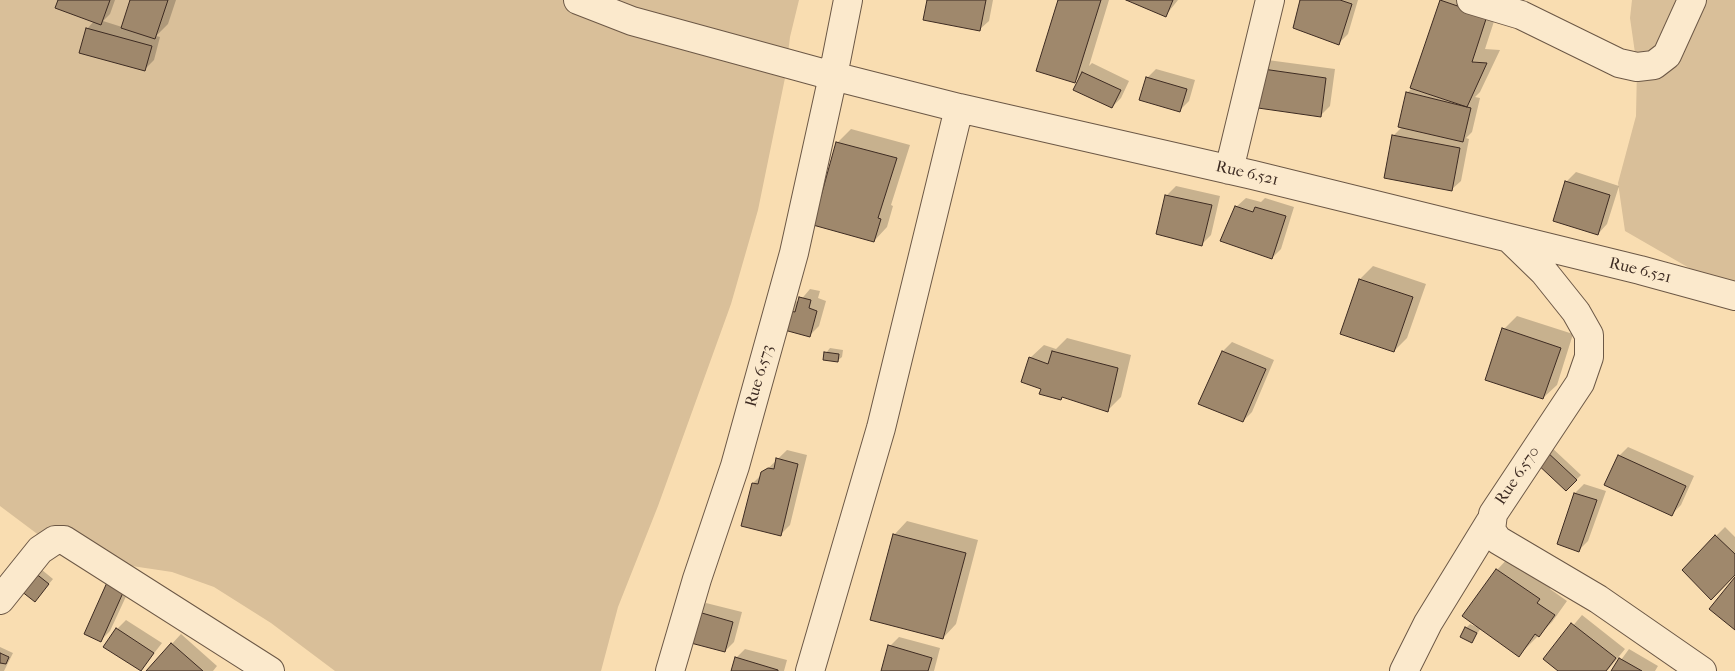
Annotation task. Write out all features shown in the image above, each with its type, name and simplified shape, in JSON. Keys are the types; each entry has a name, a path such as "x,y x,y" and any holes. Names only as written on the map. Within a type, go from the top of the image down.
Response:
{"street":[{"name":"Rue 6.521","path":"578,0 632,21 833,76 959,108 1229,170 1640,270 1735,296"},
{"path":"833,76 848,0"},
{"path":"1229,170 1270,0"},
{"path":"1471,0 1521,15 1619,63 1637,67 1654,66 1667,55 1692,0"},
{"name":"Rue 6.573","path":"670,671 697,579 735,466 794,253 833,76"},
{"path":"810,671 881,428 959,108"},
{"name":"Rue 6.570","path":"1511,240 1544,272 1576,312 1590,335 1589,358 1580,383 1493,514 1490,522 1491,530 1498,540 1598,599 1702,671"},
{"path":"1404,671 1428,623 1490,522"},
{"path":"0,600 40,550 55,540 64,540 260,668"}],"shaded area":[{"path":"0,0 799,0 790,37 785,78 758,210 731,304 658,506 618,607 601,671 335,671 271,623 214,587 172,572 85,559 52,545 0,506"},
{"path":"1632,0 1735,0 1735,285 1710,280 1625,231 1618,183 1636,116 1637,67 1630,18"}],"building":[{"path":"58,0 110,0 101,25 55,8"},
{"path":"130,0 168,0 155,39 121,28"},
{"path":"927,0 986,0 980,31 923,20"},
{"path":"1058,0 1101,0 1075,83 1036,71"},
{"path":"1126,0 1173,0 1166,17"},
{"path":"1300,0 1340,0 1352,4 1339,45 1293,28"},
{"path":"1440,0 1487,16 1472,62 1487,63 1467,107 1410,88"},
{"path":"86,28 152,46 145,71 79,53"},
{"path":"1249,67 1326,78 1321,117 1244,106"},
{"path":"1082,72 1121,90 1112,108 1073,90"},
{"path":"1146,77 1187,89 1180,112 1139,100"},
{"path":"1406,92 1471,108 1463,142 1398,127"},
{"path":"1392,135 1460,148 1452,191 1384,178"},
{"path":"836,142 897,158 878,218 881,219 874,242 813,225"},
{"path":"1565,181 1610,195 1598,235 1553,221"},
{"path":"1165,195 1212,205 1202,246 1156,234"},
{"path":"1235,206 1253,212 1255,207 1286,216 1272,259 1220,241"},
{"path":"1359,279 1413,297 1394,352 1340,334"},
{"path":"799,297 811,300 809,308 817,311 810,337 777,328 781,309 795,312"},
{"path":"1502,328 1561,348 1543,399 1485,380"},
{"path":"1052,351 1118,368 1108,412 1062,397 1061,400 1039,394 1041,389 1021,382 1029,357 1048,364"},
{"path":"1222,351 1266,369 1243,422 1198,404"},
{"path":"824,352 839,354 838,362 823,360"},
{"path":"1545,450 1577,480 1566,491 1534,461"},
{"path":"1618,455 1686,486 1672,516 1604,485"},
{"path":"776,458 798,464 781,536 741,526 752,483 758,484 761,472 768,468 774,469"},
{"path":"1574,493 1597,500 1579,552 1557,544"},
{"path":"893,534 966,553 943,639 870,620"},
{"path":"1715,535 1735,554 1735,575 1711,600 1682,570"},
{"path":"30,569 49,584 35,602 16,587"},
{"path":"1496,569 1540,599 1537,603 1555,615 1539,637 1535,634 1519,657 1462,616"},
{"path":"1735,577 1735,630 1709,609"},
{"path":"109,578 126,586 101,642 84,634"},
{"path":"695,611 733,622 725,652 687,642"},
{"path":"1571,623 1616,658 1606,671 1558,671 1543,659"},
{"path":"1465,627 1477,633 1472,643 1460,637"},
{"path":"116,628 154,653 141,671 103,647"},
{"path":"171,643 203,671 146,671"},
{"path":"888,645 932,658 928,671 881,671"},
{"path":"0,653 9,657 6,664 0,663"},
{"path":"735,657 778,670 778,671 731,671"},
{"path":"1619,658 1642,671 1611,671"}]}
